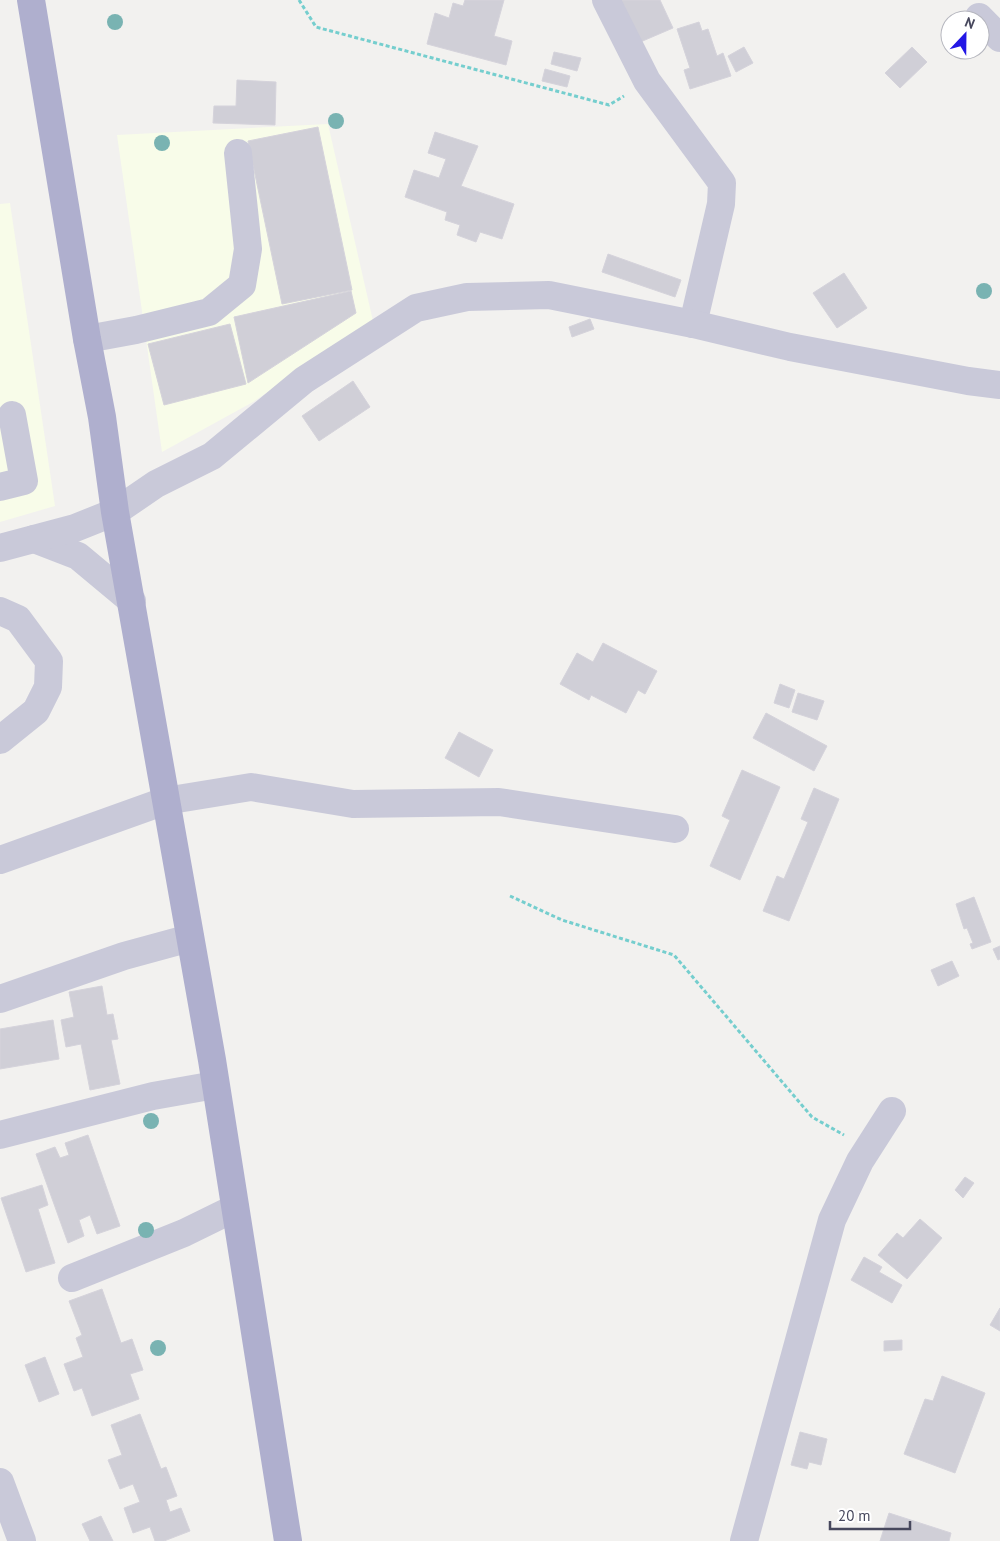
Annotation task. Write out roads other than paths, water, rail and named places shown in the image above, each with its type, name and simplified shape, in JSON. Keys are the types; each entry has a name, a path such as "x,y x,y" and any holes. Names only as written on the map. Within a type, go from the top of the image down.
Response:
{"main road":[{"path":"31,0 87,339 102,417 115,512 157,741 165,801 216,1085 288,1541"}],"street":[{"path":"606,0 646,80 722,183 722,204 693,324"},
{"path":"990,28 1000,38"},
{"path":"87,339 136,330 210,312 242,285 248,249 238,153"},
{"path":"0,548 75,528 115,512 156,484 212,456 304,380 416,308 467,297 549,295 693,324 790,348 968,381 1000,385"},
{"path":"0,488 24,481 12,415"},
{"path":"34,539 78,556 132,601"},
{"path":"0,612 18,619 49,661 48,687 36,711 0,740"},
{"path":"0,860 165,801 251,787 353,804 499,802 675,829"},
{"path":"0,999 124,956 190,938"},
{"path":"0,1135 153,1096 216,1085"},
{"path":"744,1541 832,1220 867,1148 892,1111"},
{"path":"72,1278 184,1233 235,1208"},
{"path":"0,1482 22,1541"}]}
